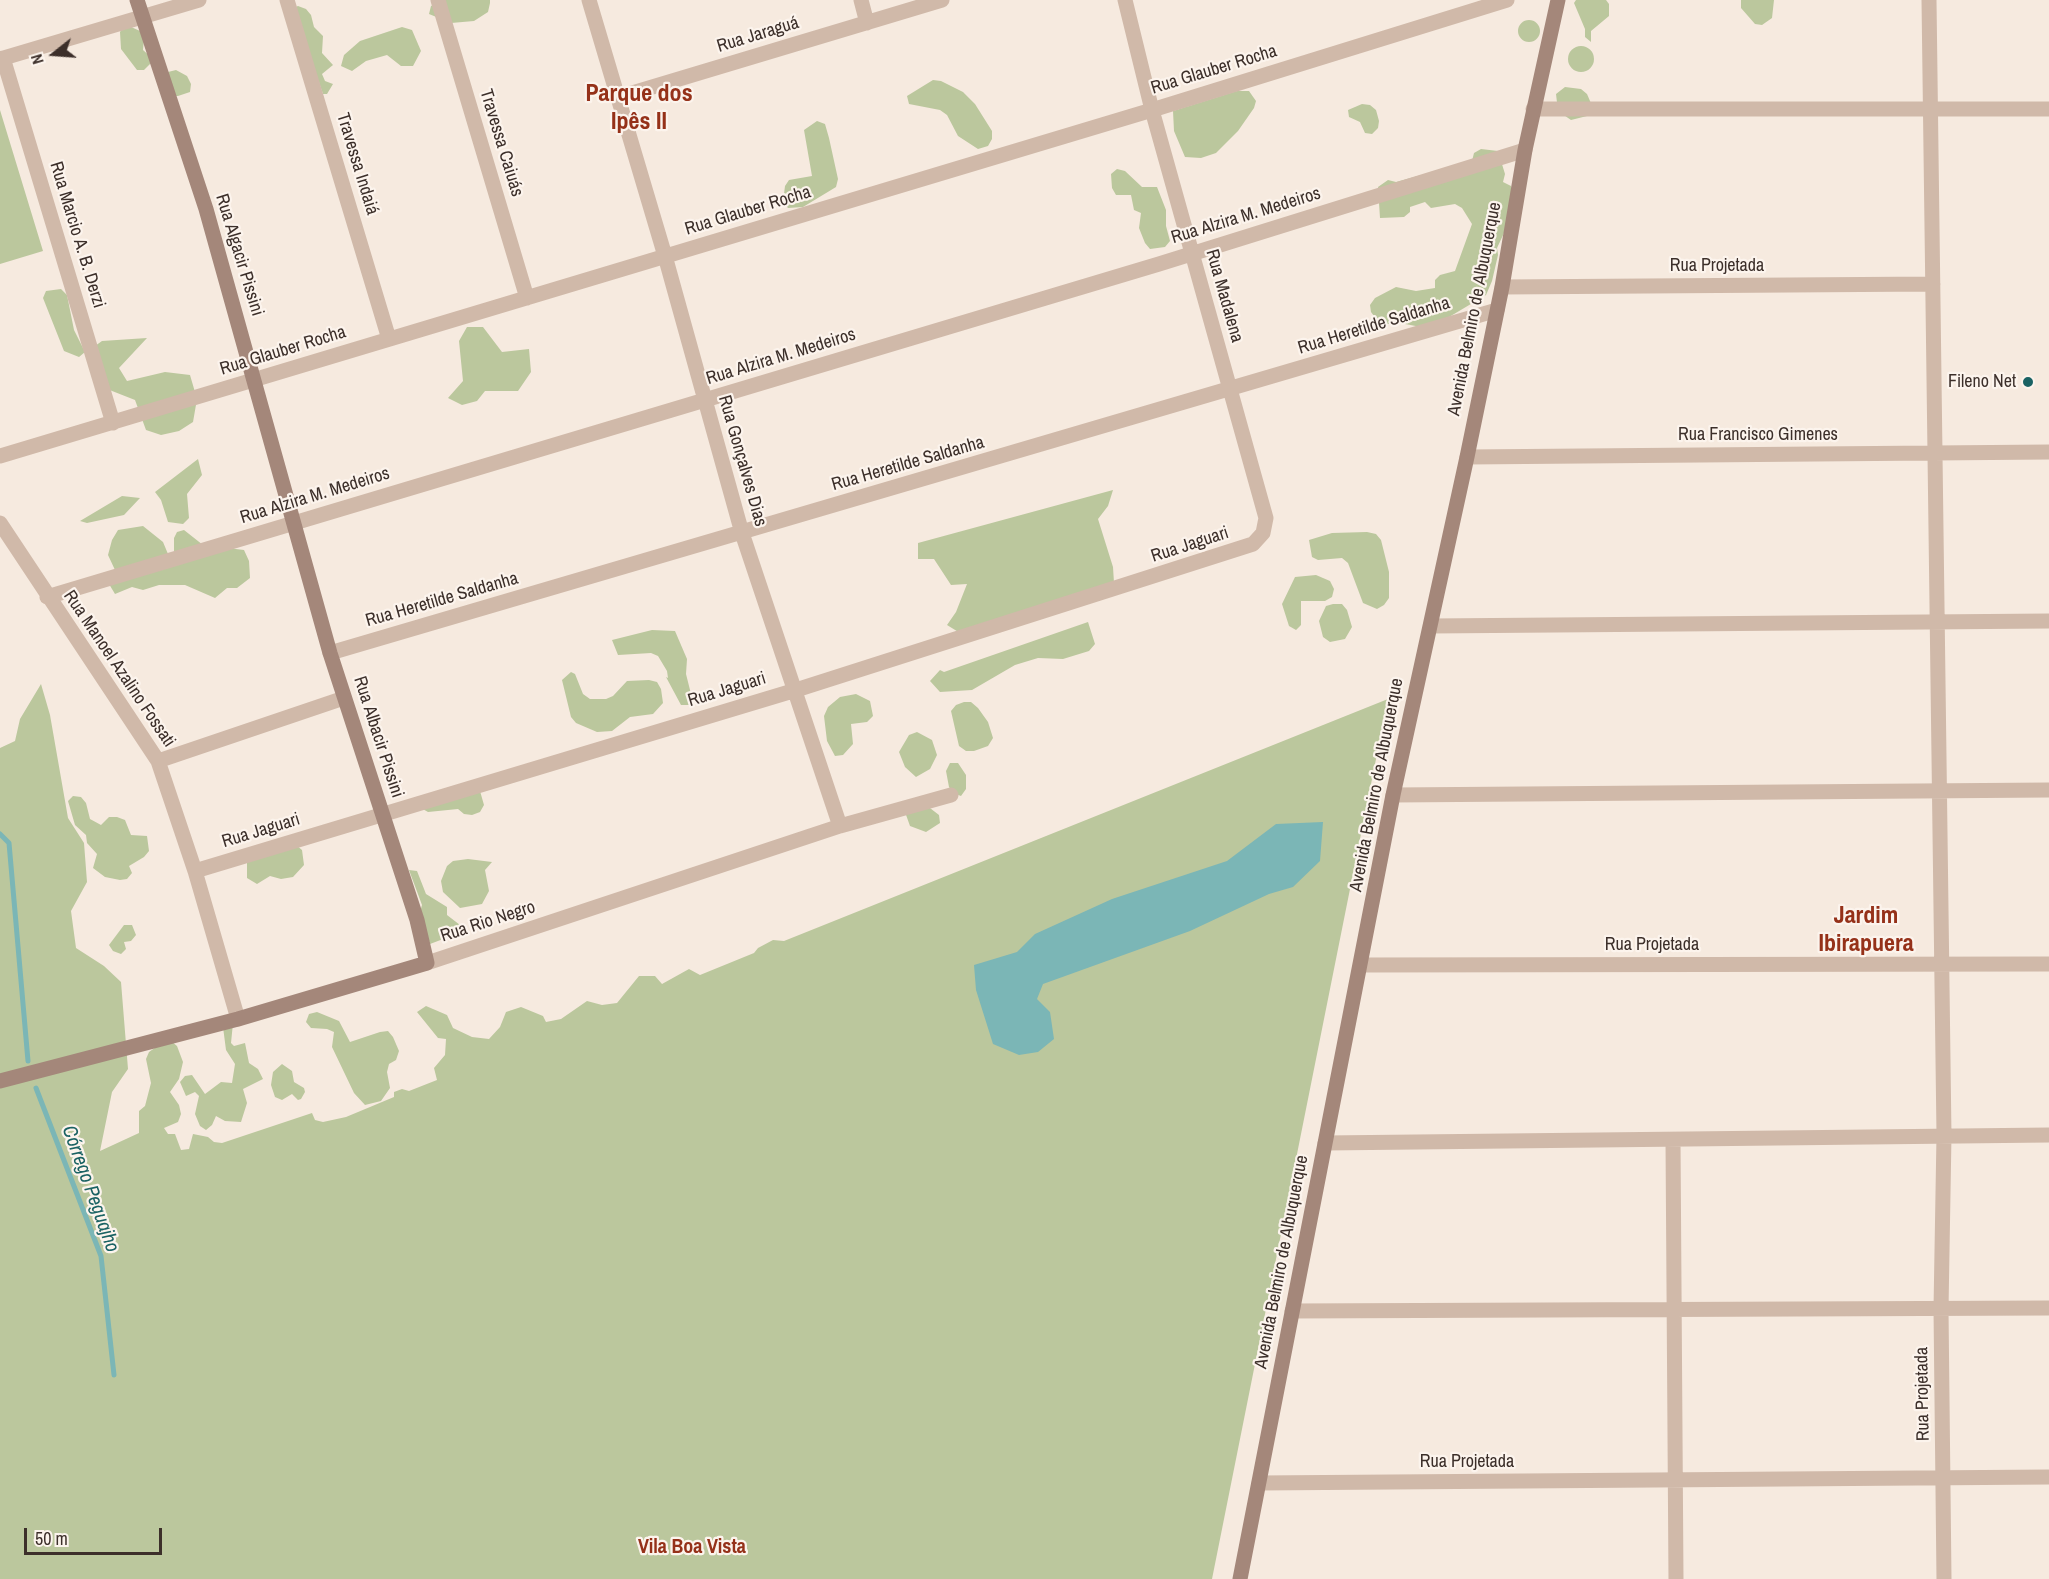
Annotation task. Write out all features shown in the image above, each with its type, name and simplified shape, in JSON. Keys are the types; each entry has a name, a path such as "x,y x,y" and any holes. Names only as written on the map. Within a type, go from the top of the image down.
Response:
{"main road":[{"name":"Rua Algacir Pissini","path":"137,0 206,209 256,379 293,524"},
{"name":"Avenida Belmiro de Albuquerque","path":"1240,1579 1393,795 1467,457 1502,287 1533,109 1558,0"},
{"name":"Rua Albacir Pissini","path":"293,524 344,698 417,920 427,963"},
{"name":"Rua Rio Negro","path":"0,1081 238,1019 427,963"}],"street":[{"path":"2,59 199,0"},
{"name":"Travessa Indaiá","path":"287,0 389,339"},
{"name":"Travessa Caiuás","path":"438,0 527,298"},
{"name":"Rua Gonçalves Dias","path":"590,0 665,256 742,533 840,826"},
{"path":"861,0 867,23"},
{"name":"Rua Jaraguá","path":"619,97 942,0"},
{"name":"Rua Madalena","path":"1125,0 1152,110 1266,518 1263,533"},
{"name":"Rua Glauber Rocha","path":"0,456 1152,110 1507,0"},
{"name":"Rua Projetada","path":"1929,0 1944,1136 1941,1309 1944,1579"},
{"name":"Rua Marcio A. B. Derzi","path":"2,59 113,423"},
{"path":"1533,109 2049,110"},
{"name":"Rua Alzira M. Medeiros","path":"47,597 1192,254 1525,150"},
{"name":"Rua Projetada","path":"1502,287 1933,284"},
{"name":"Rua Heretilde Saldanha","path":"330,653 1497,310"},
{"name":"Rua Francisco Gimenes","path":"1467,457 2049,452"},
{"name":"Rua Manoel Azalino Fossati","path":"0,523 158,761 195,872 238,1019"},
{"name":"Rua Jaguari","path":"195,872 796,690 1240,550 1253,544 1263,533"},
{"path":"1431,626 2049,621"},
{"path":"158,761 344,698"},
{"path":"1393,795 2049,790"},
{"name":"Rua Rio Negro","path":"427,963 840,826 951,795"},
{"name":"Rua Projetada","path":"1361,965 2049,964"},
{"path":"1325,1143 2049,1135"},
{"path":"1673,1140 1676,1579"},
{"path":"1292,1311 2049,1308"},
{"name":"Rua Projetada","path":"1259,1483 2049,1477"}],"green space":[{"path":"444,0 490,0 490,3 488,12 474,21 451,23 429,14 431,6"},
{"path":"1576,0 1606,0 1609,4 1609,16 1591,31 1591,42 1585,37 1585,29 1574,3"},
{"path":"1741,0 1774,0 1772,18 1762,25 1755,24 1741,8"},
{"path":"298,6 306,9 311,15 314,27 323,36 322,53 333,65 322,74 325,81 333,84 327,94 323,94 293,8"},
{"path":"1529,20 1537,23 1540,31 1537,39 1529,42 1521,39 1518,31 1521,23"},
{"path":"129,26 140,31 144,39 143,50 152,58 152,62 144,70 137,70 121,49 120,32"},
{"path":"402,27 412,30 421,51 413,66 401,66 387,55 366,61 352,71 341,66 344,55 360,41"},
{"path":"1581,46 1590,50 1594,59 1590,68 1581,72 1572,68 1568,59 1572,50"},
{"path":"176,70 187,76 191,84 190,92 178,96 175,96 168,72"},
{"path":"933,80 941,81 963,92 975,104 992,131 992,139 988,146 978,149 958,136 947,115 940,110 909,104 907,96"},
{"path":"1565,87 1581,89 1587,94 1593,108 1591,115 1571,120 1558,111 1556,94"},
{"path":"1237,91 1249,91 1256,101 1254,108 1238,131 1216,153 1201,158 1185,157 1174,131 1173,111"},
{"path":"1362,104 1370,105 1376,110 1378,128 1372,134 1365,133 1360,122 1349,117 1348,110"},
{"path":"0,110 43,251 0,264"},
{"path":"817,121 825,124 838,179 836,187 803,207 788,208 783,202 785,186 789,180 812,176 804,130"},
{"path":"1481,149 1498,151 1505,174 1503,182 1511,186 1512,193 1504,233 1497,248 1498,255 1492,281 1486,295 1444,320 1421,327 1405,324 1380,324 1371,312 1370,305 1375,298 1396,287 1416,291 1435,288 1435,280 1440,275 1455,271 1472,224 1462,208 1455,204 1431,208 1425,202 1410,207 1410,212 1404,217 1380,218 1378,187 1388,180 1396,182 1472,161 1474,153"},
{"path":"1117,169 1125,171 1142,187 1157,187 1166,210 1166,226 1170,241 1165,247 1150,249 1145,243 1139,228 1141,213 1134,210 1131,195 1116,195 1112,188 1111,174"},
{"path":"61,289 67,295 74,330 85,352 79,357 64,351 43,298 46,291"},
{"path":"467,327 483,327 502,352 529,349 531,372 518,391 485,391 477,401 462,405 448,398 463,381 459,341"},
{"path":"147,338 119,368 127,381 165,372 190,375 197,399 193,422 179,431 161,435 146,430 135,400 107,389 95,346 102,341"},
{"path":"198,459 202,475 187,494 189,518 183,524 168,522 161,500 155,492"},
{"path":"1113,490 1108,506 1098,519 1113,567 1114,583 960,633 947,625 956,612 967,584 951,585 934,559 918,559 918,543"},
{"path":"122,496 140,498 124,515 87,523 80,521"},
{"path":"143,526 163,542 168,554 174,554 174,538 177,532 184,530 203,545 244,550 249,561 250,578 237,588 227,588 215,598 185,585 159,585 143,590 132,587 115,594 109,584 115,570 108,555 112,540 118,530"},
{"path":"1332,533 1376,534 1381,540 1389,572 1389,598 1377,609 1363,603 1348,563 1342,558 1318,560 1312,557 1309,540"},
{"path":"1316,575 1330,581 1334,589 1332,597 1325,601 1301,601 1301,625 1296,630 1289,626 1282,604 1295,577"},
{"path":"1342,604 1347,610 1352,627 1345,639 1330,642 1323,637 1319,621 1326,606"},
{"path":"1088,622 1095,644 1089,651 1063,659 1038,658 1015,665 972,690 940,692 930,681 940,670 944,672"},
{"path":"652,630 675,631 687,659 686,674 692,698 689,705 681,705 658,656 651,653 618,655 612,640"},
{"path":"571,672 575,674 583,694 590,699 606,699 613,696 627,681 649,680 657,682 661,689 663,703 653,714 630,717 612,731 597,732 576,723 571,717 562,680"},
{"path":"41,684 50,715 68,818 84,843 87,882 71,911 76,948 104,966 121,982 128,1069 112,1092 100,1151 139,1133 139,1111 145,1106 151,1083 146,1059 149,1052 163,1042 171,1041 177,1046 183,1062 179,1079 170,1092 179,1105 181,1114 178,1122 164,1128 168,1134 175,1134 181,1150 189,1149 193,1134 222,1143 312,1113 315,1120 323,1122 346,1117 394,1097 394,1092 402,1089 409,1091 437,1080 434,1068 445,1055 446,1039 438,1038 417,1012 426,1006 447,1015 453,1028 472,1037 489,1039 500,1027 506,1012 521,1007 543,1016 546,1022 561,1019 587,1001 602,1005 617,1003 639,976 655,976 662,984 689,969 700,975 754,953 758,948 773,940 784,941 1388,699 1212,1579 0,1579 0,748 15,741 20,719"},
{"path":"856,694 870,701 873,716 867,722 851,724 853,744 843,755 835,756 827,741 824,716 828,707 840,697"},
{"path":"971,702 988,722 993,738 988,746 966,751 959,746 951,711 956,705"},
{"path":"917,732 932,740 937,755 930,769 916,777 905,767 899,752 909,735"},
{"path":"950,763 958,763 966,775 966,789 961,796 953,793 949,787 946,771"},
{"path":"480,791 484,805 480,812 472,815 464,814 458,809 428,812 421,808"},
{"path":"73,796 81,797 86,803 90,819 101,825 109,817 117,817 125,820 131,835 147,836 149,851 129,866 132,873 127,879 105,877 93,868 97,854 87,843 86,835 75,825 68,801"},
{"path":"926,805 939,815 940,823 926,832 910,826 905,812"},
{"path":"296,845 302,850 304,865 293,877 281,879 270,876 257,884 247,878 247,862"},
{"path":"468,859 492,862 485,870 489,891 482,904 460,908 443,892 441,881 447,866 453,861"},
{"path":"409,870 417,871 426,894 447,907 447,915 460,925 459,933 430,944 420,912 422,905"},
{"path":"124,925 132,925 136,935 131,941 124,942 126,949 121,954 113,951 109,945"},
{"path":"317,1012 339,1021 350,1042 388,1031 393,1037 399,1051 396,1060 389,1064 387,1072 390,1088 381,1101 365,1105 354,1093 332,1047 334,1032 311,1028 306,1022 309,1014"},
{"path":"233,1023 231,1043 234,1046 245,1043 249,1063 258,1069 263,1079 243,1089 247,1103 241,1122 225,1121 216,1116 212,1125 206,1130 200,1126 195,1114 199,1096 195,1092 186,1096 180,1082 185,1076 192,1075 205,1094 221,1082 232,1083 235,1064 226,1050 223,1027"},
{"path":"282,1064 292,1071 294,1082 304,1088 305,1092 301,1099 298,1100 292,1094 282,1100 275,1097 271,1085 273,1072"}],"water":[{"path":"1323,822 1320,861 1293,887 1269,894 1190,931 1043,984 1037,999 1050,1012 1054,1039 1038,1052 1019,1055 993,1044 976,990 974,965 1017,952 1035,934 1112,899 1227,861 1276,824"}],"waterway":[{"name":"Córrego Peguajho","path":"0,834 9,843 28,1061"},
{"name":"Córrego Peguajho","path":"36,1088 101,1256 114,1375"}],"place":[{"name":"Fileno Net","path":"2028,382"}],"district":[{"name":"Parque dos Ipês II","path":"639,109"},
{"name":"Jardim Ibirapuera","path":"1866,931"},
{"name":"Vila Boa Vista","path":"692,1548"}]}
